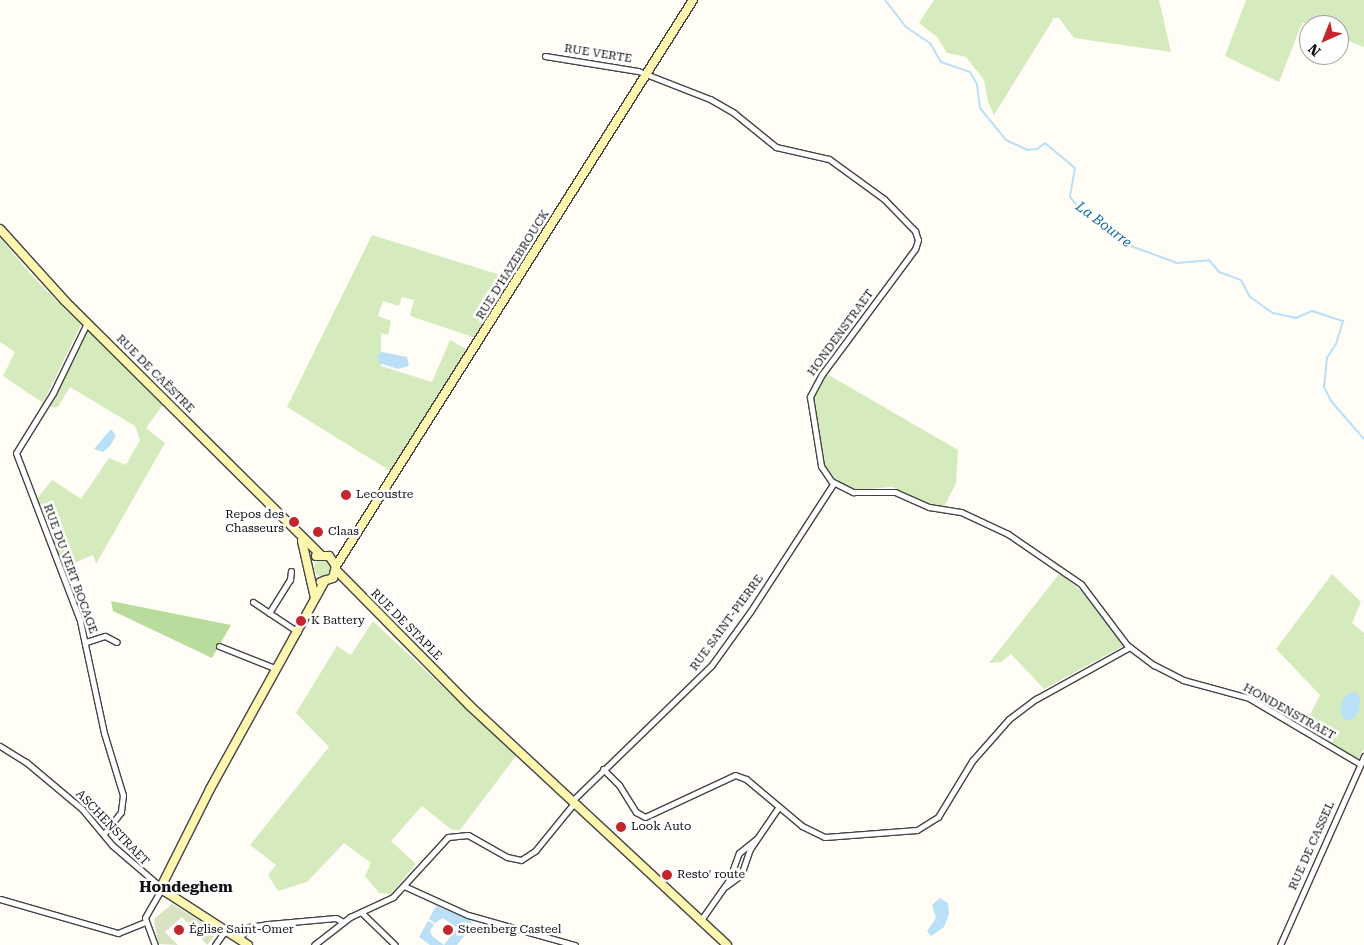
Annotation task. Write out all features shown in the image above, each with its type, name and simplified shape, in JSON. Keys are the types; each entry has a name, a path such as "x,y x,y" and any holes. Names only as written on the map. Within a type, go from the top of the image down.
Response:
{"street":[{"name":"RUE D'HAZEBROUCK","path":"162,888 210,789 335,565 352,542 693,0"},
{"name":"RUE VERTE","path":"545,56 647,73"},
{"name":"HONDENSTRAET","path":"647,73 723,106 776,147 829,160 884,199 916,234 915,249 822,374 810,396 820,466 833,484 856,492 895,492 929,507 961,512 1012,536 1081,584 1130,647 1177,678 1249,698 1360,764"},
{"name":"RUE DE CAËSTRE","path":"0,229 87,323 320,555"},
{"name":"RUE DU VERT BOCAGE","path":"87,323 54,393 16,453 86,642 104,733 124,799 118,818 104,834"},
{"name":"RUE SAINT-PIERRE","path":"314,945 343,922 386,902 404,886 439,844 454,835 472,837 514,859 527,857 576,802 603,768 711,666 833,484"},
{"name":"RUE DE CAËSTRE","path":"297,533 310,566 315,591 312,609"},
{"path":"310,566 320,555 335,565"},
{"name":"RUE DE STAPLE","path":"335,565 352,587 443,679 524,756 576,802 621,851 670,892 727,945"},
{"path":"269,613 289,582 291,571"},
{"name":"RUE DE STAPLE","path":"311,575 352,587"},
{"path":"253,602 298,632"},
{"path":"86,642 105,636 117,642"},
{"path":"219,646 277,669"},
{"path":"603,768 619,785 636,812 645,817 735,775 746,780 778,808 810,831 829,838 924,828 938,817 975,756 1009,719 1036,699 1130,647"},
{"name":"ASCHENSTRAET","path":"0,746 26,762 82,809 141,873 162,888"},
{"name":"RUE DE CASSEL","path":"1280,945 1364,756"},
{"path":"726,886 741,875 756,839 778,808"},
{"path":"701,920 726,886 739,853 756,839"},
{"path":"404,886 463,914 575,945"},
{"path":"155,945 145,922 147,914 162,888 248,945"},
{"path":"0,898 118,933 145,922"},
{"path":"361,912 395,945"},
{"path":"239,938 252,926 336,918 343,922"},
{"path":"215,945 226,929"}],"green space":[{"path":"934,0 1159,0 1171,52 1074,38 1059,18 1054,18 994,115 988,102 984,80 966,57 947,53 937,37 919,23"},
{"path":"1246,0 1364,0 1364,47 1349,41 1349,15 1299,15 1299,31 1279,82 1225,56"},
{"path":"372,235 513,279 476,338 413,317 410,315 414,300 402,297 399,306 383,301 378,316 391,321 388,335 381,333 381,366 432,382 450,340 468,350 392,472 287,407"},
{"path":"0,238 35,279 81,325 43,403 3,376 15,352 0,342"},
{"path":"88,331 163,405 146,428 165,443 96,564 93,555 61,569 36,500 52,480 81,499 109,458 126,465 140,440 135,426 70,387 58,407 50,407"},
{"path":"827,374 958,450 956,483 944,507 927,503 892,487 854,490 832,479 822,463 811,402"},
{"path":"319,559 327,559 332,564 330,575 319,577 314,572 314,564"},
{"path":"1060,573 1089,598 1123,646 1044,689 1011,654 1001,662 989,663"},
{"path":"1332,574 1361,602 1352,623 1364,633 1364,749 1359,759 1303,729 1320,695 1276,649"},
{"path":"111,601 231,625 212,658 113,611"},
{"path":"373,621 516,756 460,830 452,830 422,806 391,841 416,864 391,894 379,893 365,876 371,863 344,843 307,882 278,891 268,875 276,865 250,845 329,747 296,713 337,646 351,655"},
{"path":"172,904 214,929 215,935 207,945 182,917 165,932 178,945 158,944 154,919"}],"water":[{"path":"382,352 407,357 409,366 398,369 379,363 377,356"},
{"path":"111,429 116,436 110,446 103,452 94,449"},
{"path":"1356,692 1360,697 1359,712 1352,719 1345,720 1341,714 1341,703 1347,694"},
{"path":"940,898 948,903 949,914 944,927 931,936 927,931 936,918 932,905"},
{"path":"436,906 471,920 472,926 457,945 444,945 457,928 443,918 435,923 429,919"},
{"path":"428,921 434,924 430,931 432,936 444,945 430,945 419,937"}],"waterway":[{"name":"La Bourre","path":"885,0 906,27 930,43 941,62 970,72 977,84 980,108 1006,140 1027,150 1037,149 1045,143 1075,168 1070,197 1079,208 1131,246 1177,263 1209,260 1219,272 1241,280 1250,297 1273,313 1296,318 1312,311 1343,321 1336,344 1327,358 1324,387 1331,401 1364,439"}],"place":[{"name":"Lecoustre","path":"346,495"},
{"name":"Repos des Chasseurs","path":"294,522"},
{"name":"Claas","path":"318,532"},
{"name":"K Battery","path":"301,621"},
{"name":"Look Auto","path":"621,827"},
{"name":"Resto' route","path":"667,875"},
{"name":"Église Saint-Omer","path":"179,930"},
{"name":"Steenberg Casteel","path":"448,930"}],"district":[{"name":"Hondeghem","path":"186,888"}]}
